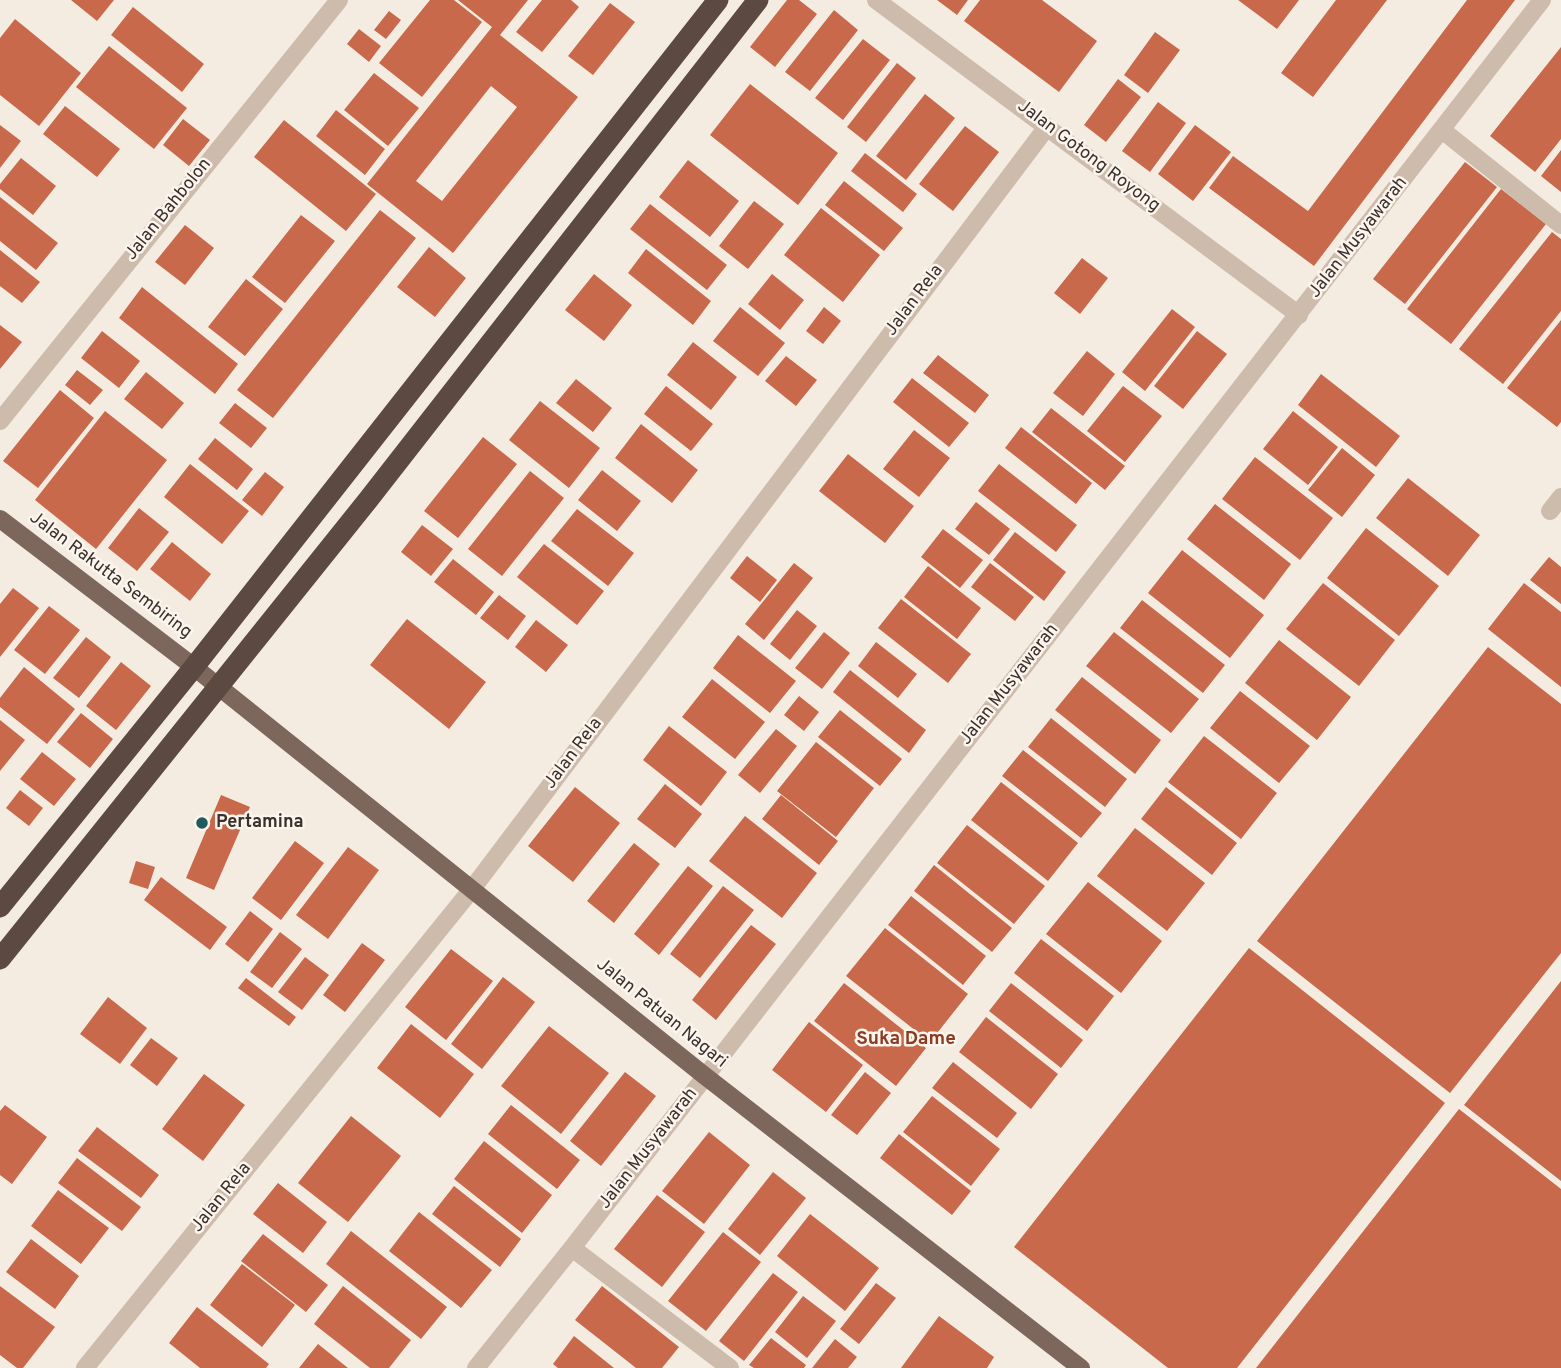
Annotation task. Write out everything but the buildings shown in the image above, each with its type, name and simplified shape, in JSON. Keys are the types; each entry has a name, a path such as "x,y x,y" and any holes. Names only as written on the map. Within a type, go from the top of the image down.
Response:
{"highway":[{"path":"0,907 194,667 718,0"},
{"path":"0,959 220,687 758,0"}],"main road":[{"name":"Jalan Rakutta Sembiring","path":"0,519 220,687"},
{"name":"Jalan Patuan Nagari","path":"220,687 705,1076 1081,1368"}],"street":[{"name":"Jalan Bahbolon","path":"0,421 339,0"},
{"name":"Jalan Gotong Royong","path":"876,0 1300,315"},
{"name":"Jalan Musyawarah","path":"476,1368 1300,315 1542,0"},
{"name":"Jalan Rela","path":"85,1368 472,889 1047,127"},
{"path":"1442,130 1561,225"},
{"path":"572,1248 730,1368"}],"place":[{"name":"Pertamina","path":"202,823"}],"district":[{"name":"Suka Dame","path":"906,1040"}]}
